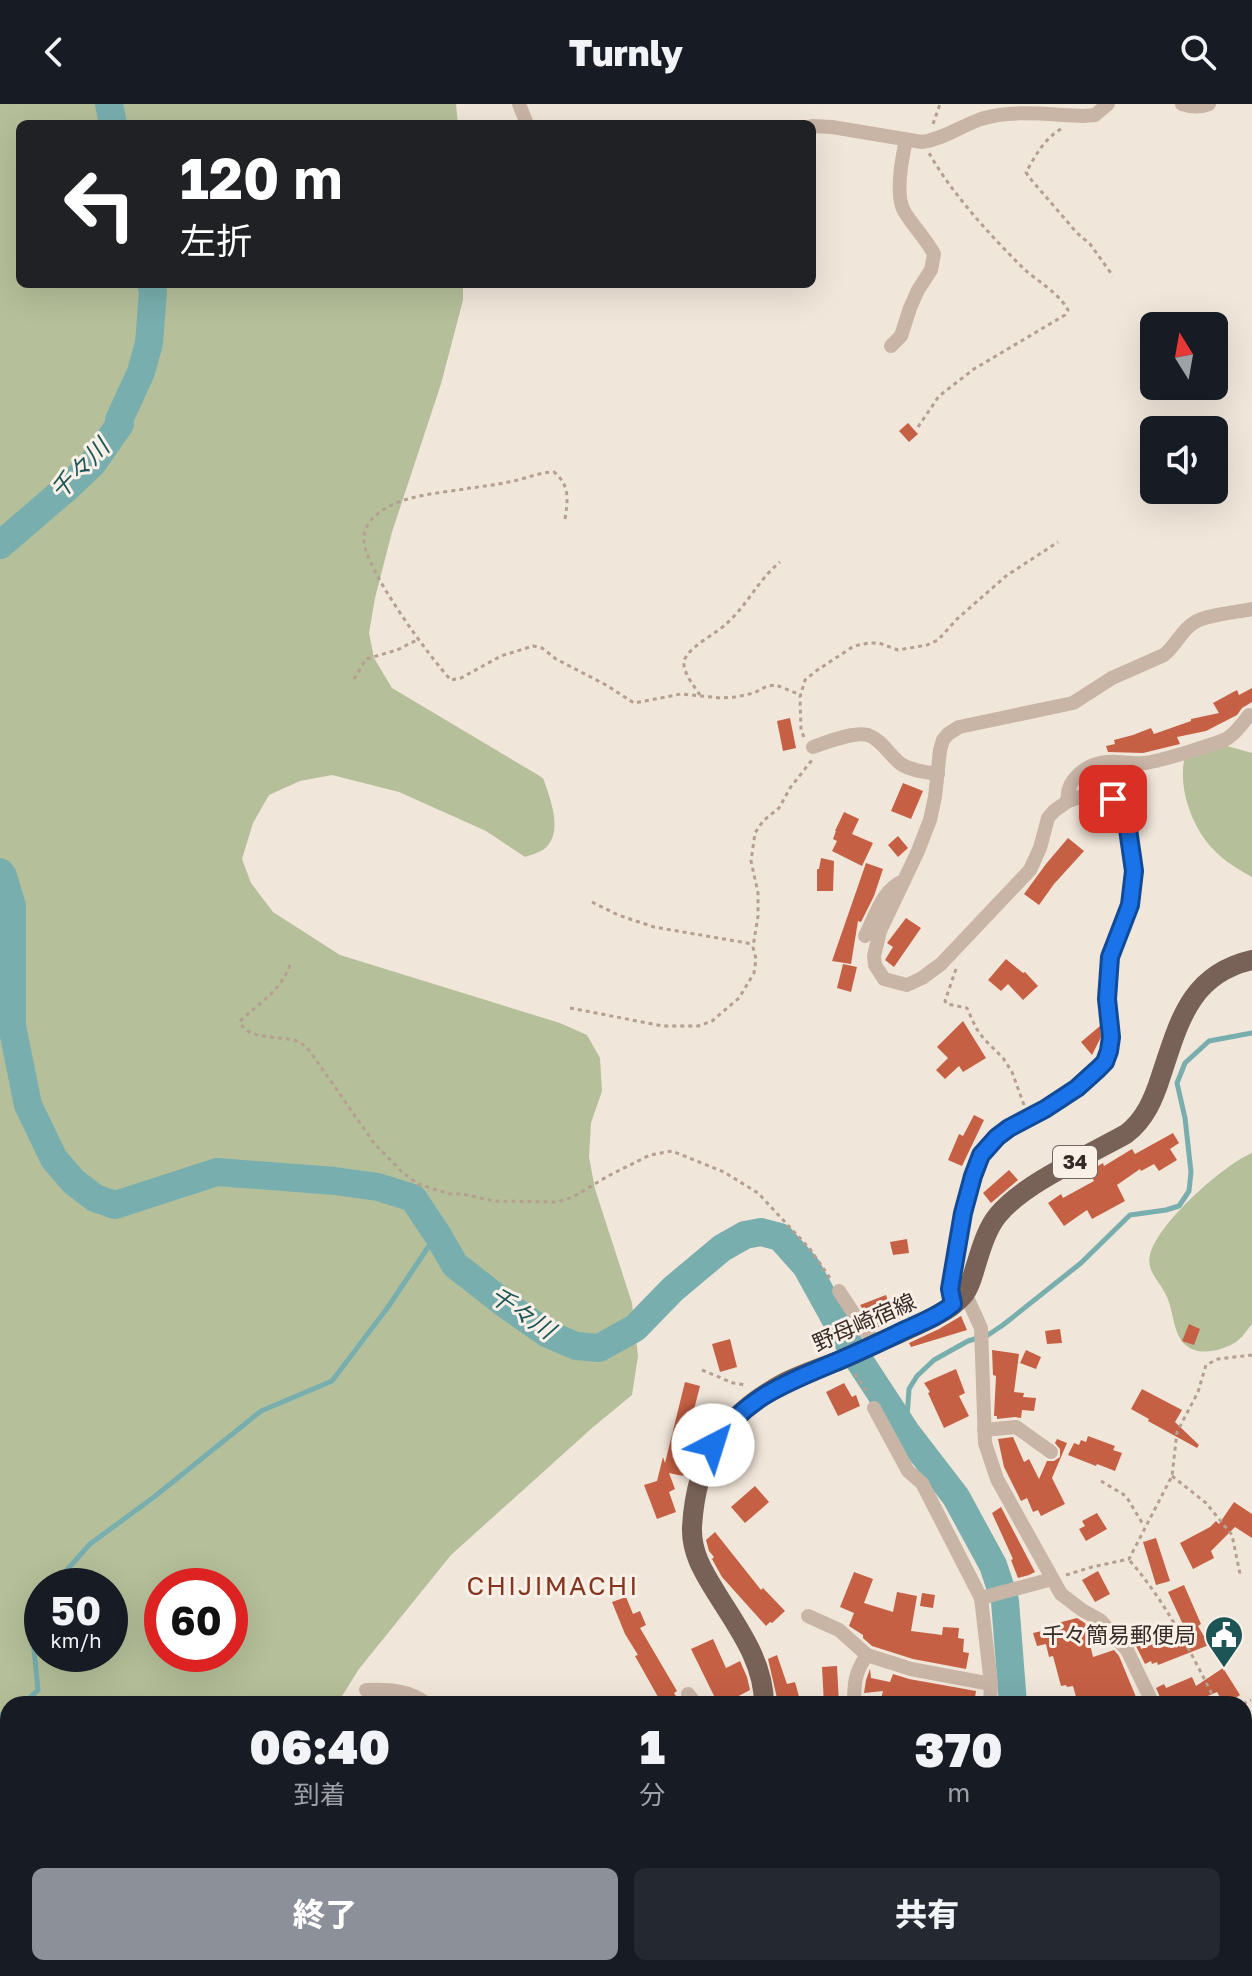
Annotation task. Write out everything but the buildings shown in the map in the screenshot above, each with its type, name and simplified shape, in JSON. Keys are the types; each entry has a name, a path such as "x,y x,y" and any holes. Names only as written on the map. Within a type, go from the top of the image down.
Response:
{"main road":[{"name":"34","path":"959,1299 971,1283 984,1242 997,1216 1031,1187 1134,1128 1157,1088 1175,1034 1200,987 1225,968 1252,960"},
{"name":"野母崎宿線","path":"763,1696 762,1678 755,1658 699,1564 692,1532 696,1497 713,1445 734,1418 752,1402 787,1382 943,1312 959,1299"}],"street":[{"path":"816,126 926,142 982,119 998,116 1095,115 1108,104"},
{"path":"1182,104 1203,107 1209,104"},
{"path":"891,346 901,336 918,290 931,270 934,254 902,208 900,182 906,140"},
{"path":"1149,1696 1127,1650 1100,1620 1061,1594 997,1479 985,1443 981,1328 950,1289 963,1213 981,1155 997,1137 1077,1088 1105,1062 1109,1051 1111,1037 1107,999 1110,957 1124,924 1133,889 1132,850 1128,829 1118,805 1113,799 1095,792 1068,801 1048,818 1030,870 933,971 916,982 907,985 884,979 875,965 874,956 880,931 930,820 940,750 948,734 959,727 1073,703 1112,678 1164,655 1196,621 1252,609"},
{"path":"1068,801 1069,786 1074,778 1094,765 1105,762 1146,763 1206,746 1227,738 1249,715"},
{"path":"813,747 866,734 902,764 938,774"},
{"path":"865,936 884,897 894,884 905,881"},
{"path":"839,1291 876,1344"},
{"path":"874,1408 908,1471 922,1483 984,1598 990,1696"},
{"path":"984,1430 1016,1427 1051,1452"},
{"path":"984,1598 1052,1579"},
{"path":"808,1616 839,1630 867,1655 911,1669 991,1684"},
{"path":"854,1696 859,1667 867,1655"},
{"path":"366,1690 404,1692 412,1696"}],"path":[{"path":"918,427 939,396 974,369 1065,315 1068,310 1001,246 943,178 928,152 926,142 940,104"},
{"path":"1083,116 1050,136 1026,172 1077,233 1090,244 1113,276"},
{"path":"565,519 567,489 554,472 540,473 520,480 392,504 372,520 365,531 364,541 370,562 408,624 451,680 461,678 501,656 533,646 542,648 634,703 681,694 736,697 776,685 801,695"},
{"path":"570,1008 663,1026 698,1026 712,1021 739,998 754,973 756,959 753,944 758,893 751,861 755,833 763,821 779,808 814,755 813,747 805,741 801,730 801,695 805,680 854,646 879,643 898,650 938,640 1006,576 1058,542"},
{"path":"700,695 687,675 684,665 686,656 727,624 766,574 780,562"},
{"path":"354,679 366,659 397,650 419,639"},
{"path":"592,902 654,927 753,944"},
{"path":"958,945 961,956 945,1001 967,1008 976,1028 1012,1072 1022,1104 1037,1113"},
{"path":"290,965 286,976 272,994 240,1021 241,1027 256,1034 299,1042 309,1050 374,1143 418,1184 450,1194 494,1201 557,1202 573,1197 650,1155 672,1151 724,1172 758,1193 810,1249 839,1291"},
{"path":"1129,1559 1172,1476 1177,1432 1198,1392 1206,1365 1218,1359 1252,1355"},
{"path":"844,1358 873,1401 874,1408"},
{"path":"702,1370 768,1393"},
{"path":"1172,1476 1206,1503 1232,1535 1240,1574"},
{"path":"1101,1481 1126,1496 1145,1528"},
{"path":"1052,1579 1129,1559"},
{"path":"1129,1559 1188,1646 1213,1696"}],"green space":[{"path":"0,104 456,104 458,120 16,120 16,288 463,288 463,300 441,384 392,532 369,633 374,658 392,688 543,778 555,825 550,843 543,850 525,857 486,831 399,792 332,775 300,781 269,795 253,823 242,859 251,883 273,912 340,955 560,1023 587,1035 600,1058 602,1091 591,1123 589,1157 595,1189 632,1303 638,1356 632,1395 451,1555 359,1669 342,1696 0,1696"},
{"path":"1213,742 1252,753 1252,877 1227,862 1211,847 1200,832 1186,800 1183,778 1185,756"},
{"path":"1252,1153 1252,1324 1230,1346 1207,1352 1192,1349 1178,1335 1168,1298 1151,1270 1150,1255 1165,1228 1193,1197 1225,1170"}],"waterway":[{"name":"千々川","path":"109,104 112,120"},
{"name":"千々川","path":"0,545 93,463 120,424 149,343 152,288"},
{"name":"千々川","path":"0,872 12,906 12,1026 28,1105 54,1159 74,1182 95,1198 115,1205 217,1172 378,1187 413,1198 455,1265 505,1304 548,1334 576,1346 599,1348 635,1328 673,1289 722,1248 745,1235 761,1232 780,1237 806,1266 853,1351 906,1432 956,1497 993,1565 1005,1601 1012,1696"},
{"path":"906,1432 909,1389 917,1376 934,1360 1003,1325 1081,1263 1130,1215 1179,1206 1189,1191 1191,1172 1185,1118 1177,1083 1185,1063 1209,1041 1252,1033"},
{"path":"69,1568 90,1544 261,1411 332,1381 388,1307 437,1234"},
{"path":"32,1696 38,1690 36,1672"}],"place":[{"name":"千々簡易郵便局","path":"1224,1669"}],"district":[{"name":"CHIJIMACHI","path":"553,1586"}],"route":[{"path":"713,1445 723,1430 752,1402 787,1382 943,1312 953,1304 950,1289 963,1213 981,1155 997,1137 1077,1088 1105,1062 1111,1037 1108,969 1130,905 1134,871 1128,829 1113,799"}]}
